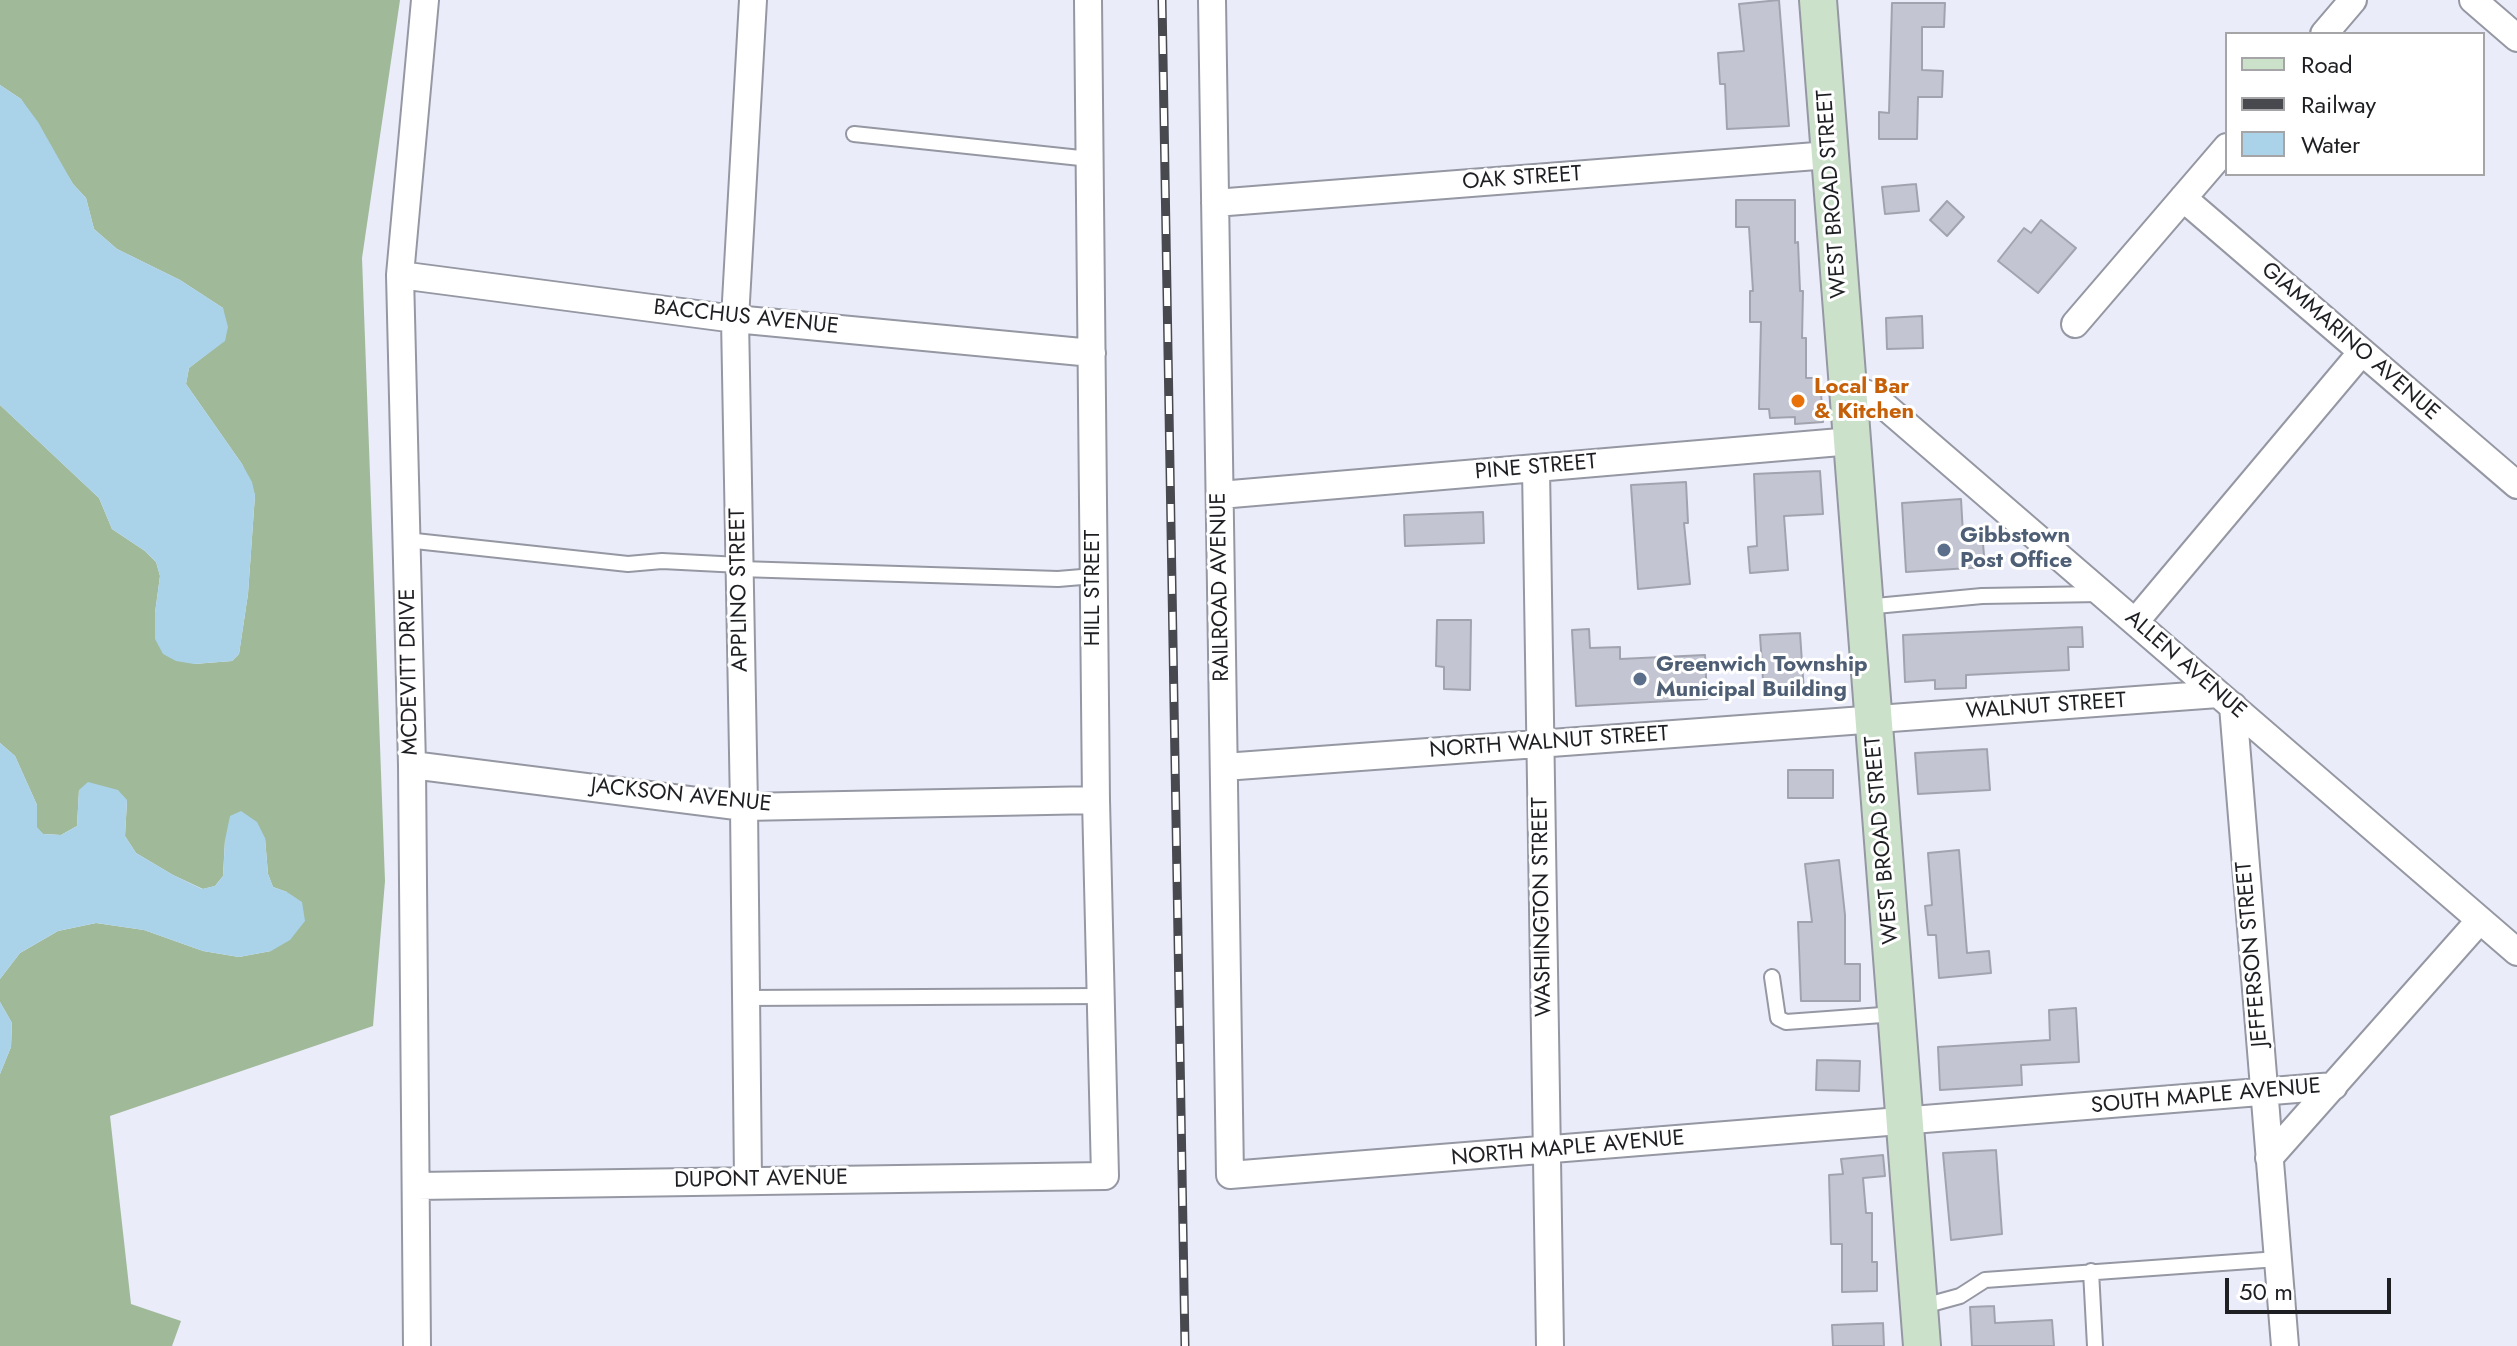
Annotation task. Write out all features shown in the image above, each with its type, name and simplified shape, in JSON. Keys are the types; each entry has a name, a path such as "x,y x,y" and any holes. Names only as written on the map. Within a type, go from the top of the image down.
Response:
{"main road":[{"name":"WEST BROAD STREET","path":"1818,0 1922,1346"}],"street":[{"name":"MCDEVITT DRIVE","path":"417,1346 412,765 400,275 425,0"},
{"name":"APPLINO STREET","path":"748,1180 735,319 753,0"},
{"name":"HILL STREET","path":"1088,0 1096,800 1105,1176"},
{"name":"RAILROAD AVENUE","path":"1212,0 1230,1175"},
{"path":"2326,32 2353,0"},
{"path":"2473,0 2517,38"},
{"path":"2075,324 2225,149"},
{"name":"OAK STREET","path":"1215,203 1829,155"},
{"name":"GIAMMARINO AVENUE","path":"2183,198 2517,485"},
{"name":"BACCHUS AVENUE","path":"400,275 735,319 1092,353"},
{"path":"2135,622 2361,353"},
{"name":"ALLEN AVENUE","path":"1848,387 1873,396 2517,952"},
{"name":"PINE STREET","path":"1220,495 1852,441"},
{"name":"WASHINGTON STREET","path":"1536,468 1550,1346"},
{"name":"WALNUT STREET","path":"1873,719 2226,700"},
{"name":"JEFFERSON STREET","path":"2226,700 2285,1346"},
{"name":"NORTH WALNUT STREET","path":"1224,767 1873,719"},
{"name":"JACKSON AVENUE","path":"412,765 744,807 1096,800"},
{"name":"SOUTH MAPLE AVENUE","path":"1905,1122 2334,1086 2480,920"},
{"path":"2269,1158 2334,1086"},
{"name":"NORTH MAPLE AVENUE","path":"1230,1175 1905,1122"},
{"name":"DUPONT AVENUE","path":"417,1186 1105,1176"}],"lane":[{"path":"854,134 1090,159"},
{"path":"406,540 628,564 662,561 740,567 1058,579 1094,576"},
{"path":"1865,607 1982,596 2103,594"},
{"path":"1772,977 1778,1018 1786,1022 1897,1014"},
{"path":"746,998 1101,996"},
{"path":"1919,1307 1960,1296 1985,1280 2278,1259"},
{"path":"2091,1271 2095,1346"}],"green space":[{"path":"0,0 400,0 362,258 385,881 373,1026 110,1116 131,1304 181,1321 172,1346 0,1346 0,1074 11,1047 12,1023 0,1002 0,979 20,953 58,931 96,923 144,930 203,951 239,957 271,951 287,892 273,887 268,874 265,838 225,840 223,876 215,886 203,889 173,875 136,853 125,836 127,801 79,790 77,826 61,835 43,834 37,828 37,805 15,756 0,743 0,405 99,498 112,529 156,562 160,576 155,613 194,664 232,661 239,654 248,594 255,495 242,464 186,384 189,368 225,340 223,308 180,280 117,249 94,229 86,198 73,184 21,99 0,85"}],"water":[{"path":"0,85 21,99 38,122 73,184 86,198 94,229 117,249 180,280 223,308 228,327 225,341 189,368 186,384 242,464 255,495 248,594 239,654 232,661 194,664 176,661 163,654 155,639 160,576 156,562 112,529 99,498 0,405"},
{"path":"0,743 15,756 37,805 37,827 43,834 61,835 77,826 79,790 88,782 118,790 127,800 125,836 136,853 202,889 215,886 223,876 230,816 241,811 257,822 265,838 268,874 273,887 302,902 305,921 290,940 271,951 239,957 203,951 144,930 96,923 58,931 20,953 0,979"},
{"path":"0,1002 12,1023 11,1047 0,1074"}],"building":[{"path":"1779,0 1789,126 1727,129 1725,84 1720,84 1718,53 1744,51 1739,4"},
{"path":"1892,3 1945,3 1944,27 1922,27 1922,70 1943,71 1942,97 1918,97 1917,139 1879,139 1879,112 1889,113"},
{"path":"1916,184 1919,211 1885,214 1882,187"},
{"path":"1736,200 1795,200 1795,243 1798,242 1800,291 1803,291 1802,338 1806,338 1806,378 1820,378 1823,422 1795,424 1795,417 1770,418 1769,409 1759,409 1761,322 1750,322 1750,291 1753,291 1749,227 1736,227"},
{"path":"1947,201 1964,217 1947,236 1930,220"},
{"path":"2041,220 2076,248 2038,293 1998,261 2024,228 2031,233"},
{"path":"1922,316 1923,348 1887,349 1886,318"},
{"path":"1820,471 1823,514 1784,516 1788,570 1750,573 1748,547 1757,546 1754,474"},
{"path":"1686,482 1688,523 1684,523 1690,584 1638,589 1631,485"},
{"name":"Gibbstown Post Office","path":"1961,499 1963,534 1982,532 1985,567 1906,572 1902,503"},
{"path":"1483,512 1484,543 1405,546 1404,515"},
{"path":"1437,620 1471,620 1470,690 1444,689 1444,667 1436,666"},
{"path":"2082,627 2083,647 2068,647 2069,670 1966,675 1966,688 1935,689 1935,680 1905,682 1903,635"},
{"name":"Greenwich Township Municipal Building","path":"1589,629 1590,648 1620,647 1620,659 1705,655 1707,699 1576,706 1572,630"},
{"path":"1800,633 1804,692 1764,695 1760,635"},
{"path":"1987,749 1990,790 1918,794 1915,753"},
{"path":"1788,770 1833,770 1833,798 1788,798"},
{"path":"1959,850 1967,953 1989,951 1991,973 1939,978 1936,935 1928,935 1925,906 1932,905 1928,853"},
{"path":"1839,860 1845,915 1845,964 1860,964 1860,1001 1801,1001 1798,922 1812,922 1805,864"},
{"path":"2076,1008 2079,1062 2021,1065 2022,1085 1940,1090 1938,1047 2050,1040 2049,1010"},
{"path":"1817,1060 1860,1061 1859,1091 1816,1090"},
{"path":"1996,1150 2002,1234 1951,1240 1943,1153"},
{"path":"1883,1155 1885,1176 1863,1178 1866,1213 1872,1213 1872,1262 1877,1262 1877,1291 1842,1292 1842,1244 1831,1244 1829,1175 1843,1174 1841,1159"},
{"path":"1994,1306 1995,1323 2052,1320 2054,1346 1972,1346 1970,1307"},
{"path":"1883,1323 1884,1346 1833,1346 1832,1325"}],"railway":[{"path":"1162,0 1185,1346"}],"place":[{"name":"Local Bar & Kitchen","path":"1798,401"},
{"name":"Gibbstown Post Office","path":"1944,550"},
{"name":"Greenwich Township Municipal Building","path":"1640,679"}]}
